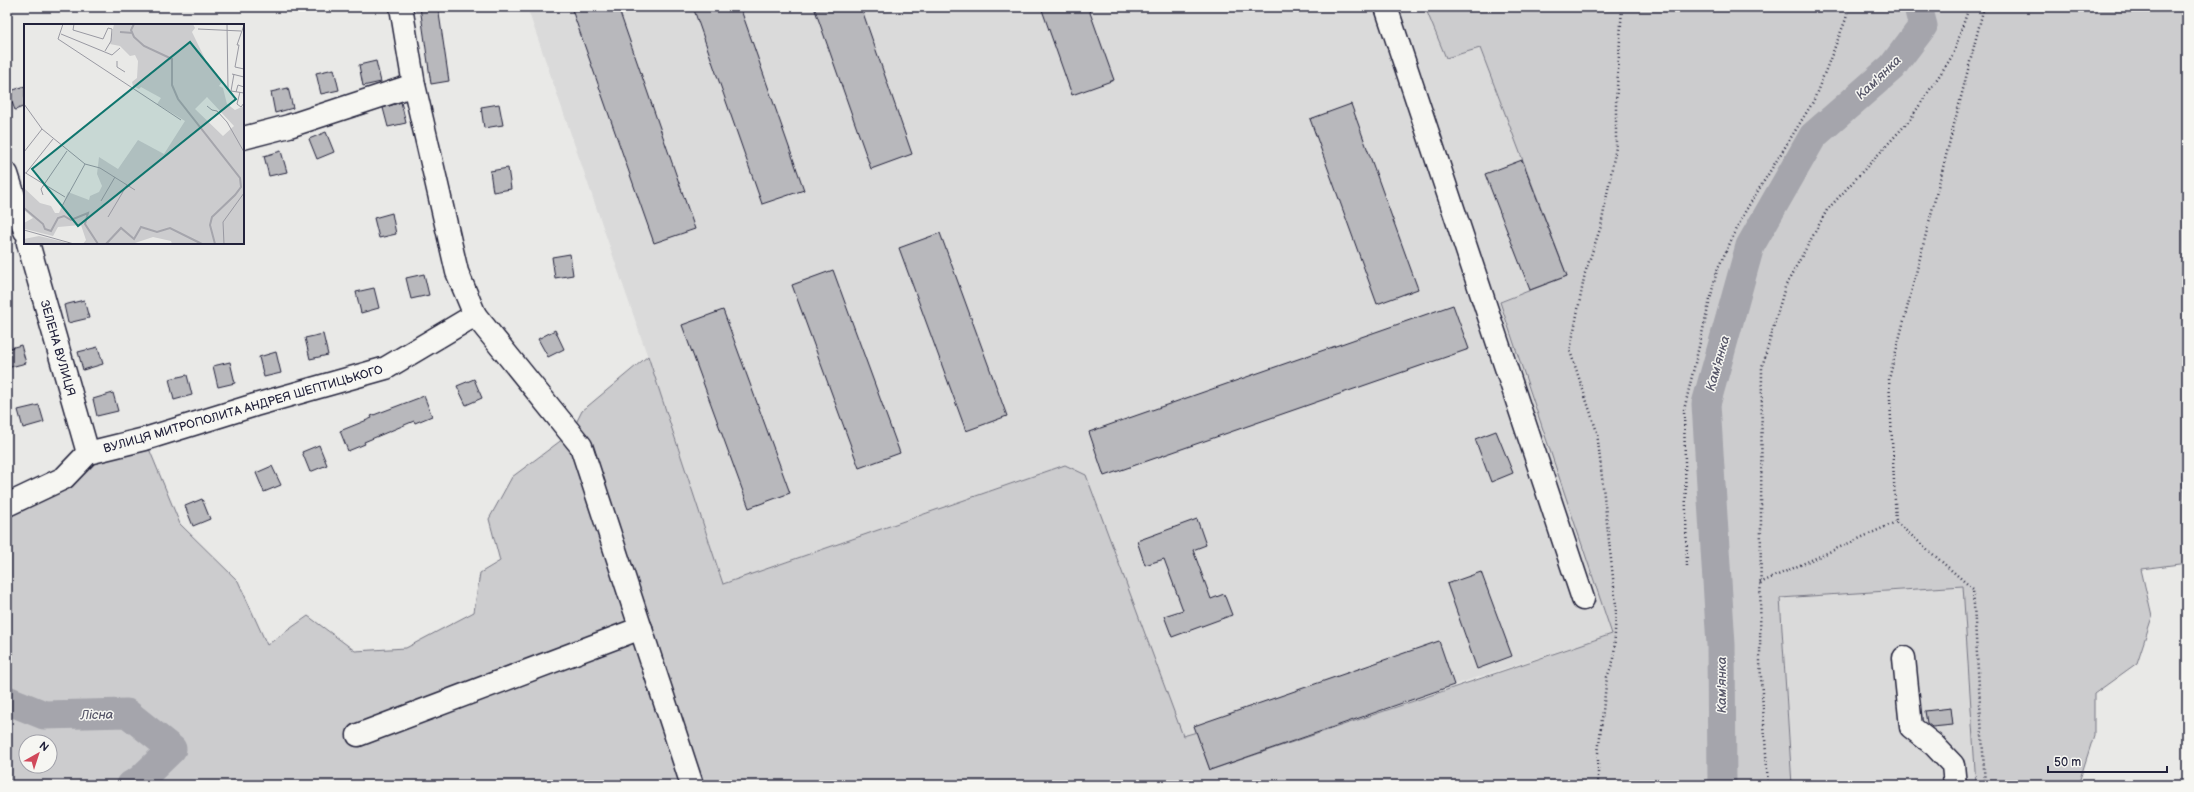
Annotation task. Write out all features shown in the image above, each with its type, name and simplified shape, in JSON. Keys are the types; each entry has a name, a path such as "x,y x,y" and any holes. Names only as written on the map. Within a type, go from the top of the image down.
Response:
{"street":[{"path":"402,7 414,85 457,272 475,315 581,446 641,628 690,784"},
{"path":"1386,7 1583,599"},
{"path":"244,138 289,126 414,85"},
{"path":"7,174 24,227"},
{"name":"ЗЕЛЕНА ВУЛИЦЯ","path":"28,244 88,453"},
{"name":"ВУЛИЦЯ МИТРОПОЛИТА АНДРЕЯ ШЕПТИЦЬКОГО","path":"7,505 64,478 88,453 145,439 255,405 386,368 475,315"},
{"path":"358,735 641,628"},
{"path":"1904,658 1911,727 1934,745 1953,765 1955,785"}],"path":[{"path":"1598,785 1598,753 1607,677 1614,659 1616,605 1598,439 1570,351 1585,273 1601,226 1616,147 1616,103 1622,7"},
{"path":"1687,566 1684,410 1717,270 1746,210 1813,102 1846,19 1848,7"},
{"path":"1768,785 1760,662 1762,367 1785,287 1827,210 1909,121 1953,55 1969,7"},
{"path":"1984,7 1889,379 1896,522 1973,589 1985,785"},
{"path":"1760,583 1896,522"}],"shaded area":[{"path":"527,7 1425,7 1446,58 1480,48 1567,276 1500,301 1612,634 1454,685 1210,770 1197,732 1183,736 1065,465 723,584 671,424"},
{"path":"1425,7 2187,7 2187,461 2182,476 2187,526 2187,563 2141,569 2152,617 2137,663 2094,694 2094,735 2080,779 2081,785 1976,785 1963,586 1780,598 1792,785 15,785 7,778 7,505 88,453 145,439 180,524 238,581 267,645 308,616 355,651 406,648 474,612 480,573 500,561 489,519 512,477 571,433 582,411 648,356 723,584 1065,465 1086,475 1183,736 1197,732 1210,770 1612,634 1500,302 1567,276 1480,48 1446,58"},
{"path":"1964,586 1976,785 1792,785 1780,598"}],"building":[{"path":"420,7 438,7 449,81 431,84"},
{"path":"571,7 618,7 695,229 654,243"},
{"path":"693,7 740,7 804,190 762,204"},
{"path":"814,7 861,7 912,154 871,169"},
{"path":"1041,7 1088,7 1114,80 1072,95"},
{"path":"376,61 381,82 363,86 359,65"},
{"path":"334,69 339,90 321,94 316,73"},
{"path":"24,86 24,106 15,110 8,92"},
{"path":"288,88 293,108 275,113 271,92"},
{"path":"401,102 406,123 388,127 383,108"},
{"path":"499,104 503,125 484,128 481,107"},
{"path":"1351,104 1418,289 1377,304 1310,119"},
{"path":"326,132 334,152 317,159 309,139"},
{"path":"281,151 287,172 269,176 264,156"},
{"path":"1522,160 1567,276 1530,290 1485,174"},
{"path":"508,168 511,189 493,192 490,171"},
{"path":"392,213 396,234 379,238 374,218"},
{"path":"940,233 1007,416 966,431 899,248"},
{"path":"570,254 573,275 555,278 552,257"},
{"path":"833,270 900,453 859,468 792,285"},
{"path":"424,274 429,295 411,299 406,278"},
{"path":"374,288 379,308 361,313 356,292"},
{"path":"84,300 89,318 68,323 64,305"},
{"path":"1453,305 1469,349 1104,476 1089,432"},
{"path":"723,310 790,493 749,508 682,325"},
{"path":"555,330 564,349 548,357 538,339"},
{"path":"323,334 328,355 310,359 305,338"},
{"path":"21,345 26,363 7,368 7,349"},
{"path":"98,347 103,364 83,370 78,352"},
{"path":"276,352 281,373 264,377 259,357"},
{"path":"230,362 235,383 218,387 213,366"},
{"path":"187,375 192,395 174,400 169,379"},
{"path":"474,379 482,398 466,405 457,386"},
{"path":"113,393 118,411 97,416 93,399"},
{"path":"424,396 432,416 415,423 414,421 364,442 365,444 348,451 340,431 372,418 371,416"},
{"path":"39,405 44,422 23,428 18,410"},
{"path":"1496,431 1513,473 1491,482 1475,439"},
{"path":"319,445 327,465 310,472 302,452"},
{"path":"272,466 281,485 264,492 256,473"},
{"path":"202,499 210,519 193,526 185,506"},
{"path":"1197,519 1206,545 1193,550 1211,599 1224,594 1232,615 1172,637 1164,616 1183,610 1164,559 1145,565 1137,541"},
{"path":"1481,572 1512,656 1477,669 1447,584"},
{"path":"1439,641 1454,685 1210,770 1194,726"},
{"path":"1951,708 1953,725 1932,727 1927,723 1925,711"}],"waterway":[{"name":"Кам'янка","path":"1722,785 1721,645 1706,404 1750,246 1813,136 1892,67 1923,26 1918,7"},
{"name":"Лісна","path":"7,700 44,715 127,713 172,749 140,780 131,785"}]}
